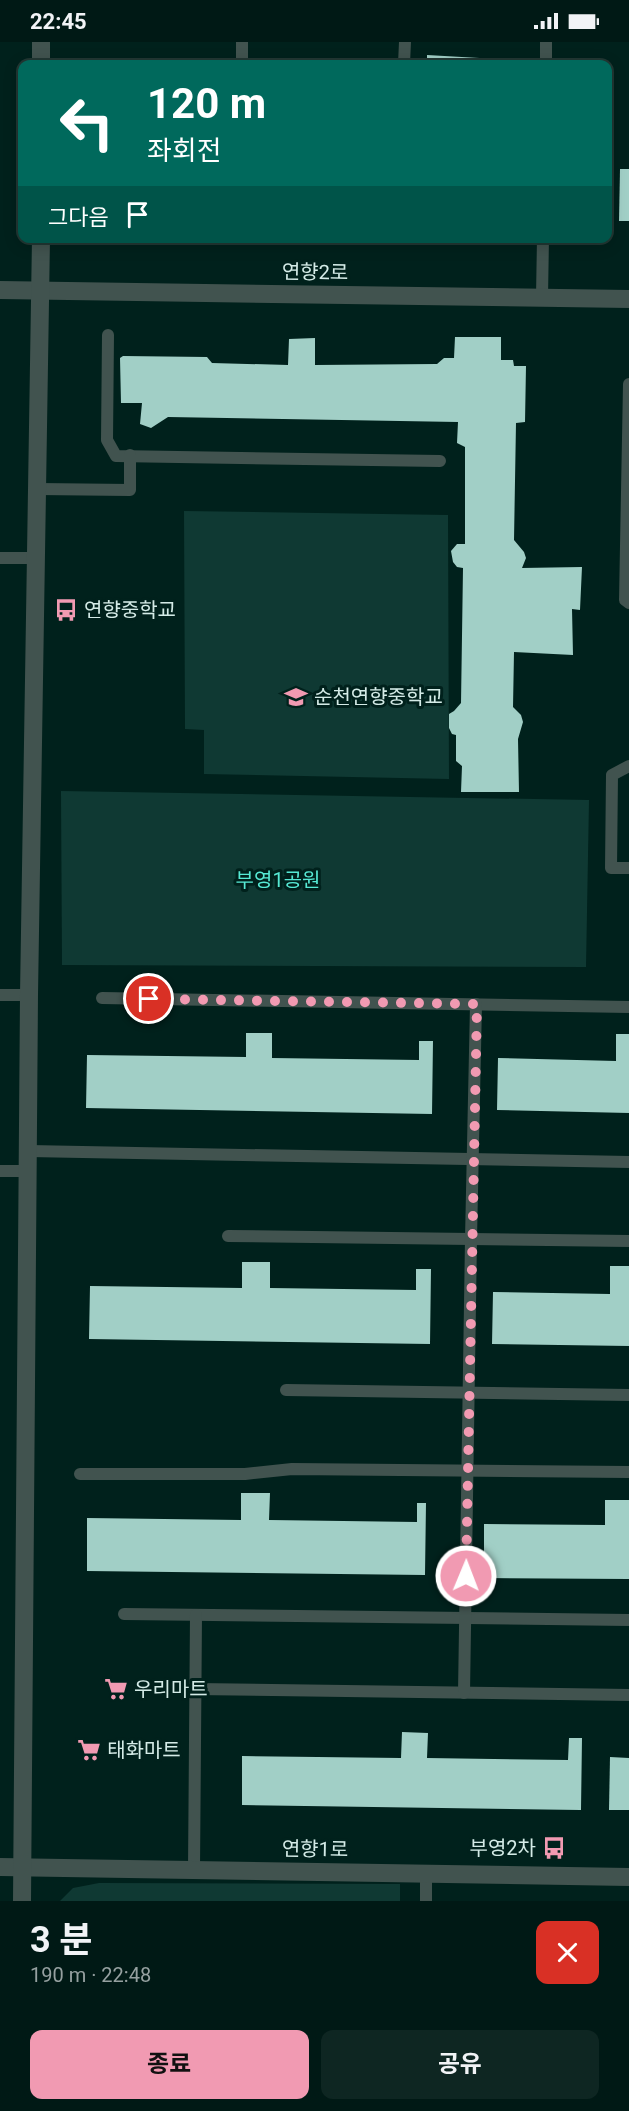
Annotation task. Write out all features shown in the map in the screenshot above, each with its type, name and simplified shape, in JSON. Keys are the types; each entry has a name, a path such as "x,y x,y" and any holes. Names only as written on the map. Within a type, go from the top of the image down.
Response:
{"street":[{"path":"41,42 41,60"},
{"path":"22,1901 29,995 41,243"},
{"name":"연향2로","path":"0,290 629,299"},
{"name":"연향1로","path":"0,1866 629,1877"}],"lane":[{"path":"242,42 242,60"},
{"path":"404,60 405,42"},
{"path":"546,42 546,60"},
{"path":"542,297 543,243"},
{"path":"108,335 107,440 116,456 440,461"},
{"path":"629,384 626,600 629,603"},
{"path":"38,489 130,490 130,456"},
{"path":"0,558 36,558"},
{"path":"629,766 612,776 611,868 629,868"},
{"path":"0,995 29,995"},
{"path":"102,998 629,1007"},
{"path":"464,1693 477,1004"},
{"path":"29,1151 629,1162"},
{"path":"0,1171 27,1171"},
{"path":"228,1236 629,1241"},
{"path":"285,1390 629,1395"},
{"path":"80,1474 245,1474 292,1468 629,1472"},
{"path":"124,1614 629,1620"},
{"path":"194,1869 196,1615"},
{"path":"195,1689 629,1695"},
{"path":"426,1874 426,1901"}],"green space":[{"path":"184,511 448,515 449,779 204,774 204,730 185,729"},
{"name":"부영1공원","path":"61,791 589,800 586,967 62,965"},
{"path":"99,1883 400,1884 400,1901 60,1901 73,1888"}],"building":[{"path":"427,55 514,60 427,60"},
{"path":"620,169 629,169 629,221 619,221"},
{"path":"455,337 501,337 501,360 513,360 514,366 526,366 525,422 516,423 514,540 526,558 522,568 582,567 580,610 572,609 573,655 514,652 513,707 521,715 523,722 518,739 519,792 461,792 462,766 456,761 456,735 452,734 449,728 449,714 461,703 463,568 457,567 453,562 451,551 457,544 465,544 465,447 457,443 458,422 168,417 151,428 140,424 142,403 121,403 120,358 123,356 207,357 212,363 288,365 289,339 315,338 315,365 437,364 444,358 454,358"},
{"path":"246,1033 272,1033 272,1058 419,1060 419,1041 433,1041 432,1114 86,1108 87,1055 246,1057"},
{"path":"616,1034 629,1034 629,1113 497,1110 498,1058 616,1061"},
{"path":"242,1262 270,1262 270,1288 416,1290 416,1269 431,1269 430,1344 89,1339 90,1286 242,1288"},
{"path":"610,1266 629,1266 629,1346 492,1344 493,1292 610,1294"},
{"path":"241,1493 270,1493 269,1520 417,1522 417,1503 426,1503 425,1575 87,1571 87,1518 241,1520"},
{"path":"605,1500 629,1500 629,1579 484,1578 484,1524 605,1525"},
{"path":"402,1732 428,1733 427,1758 568,1760 569,1738 582,1738 581,1810 242,1805 242,1756 401,1758"},
{"path":"610,1757 629,1758 629,1810 609,1810"}],"place":[{"name":"연향중학교","path":"66,610"},
{"name":"순천연향중학교","path":"296,697"},
{"name":"우리마트","path":"116,1689"},
{"name":"태화마트","path":"89,1750"},
{"name":"부영2차","path":"554,1848"}],"route":[{"path":"149,999 477,1004 466,1576"}]}
